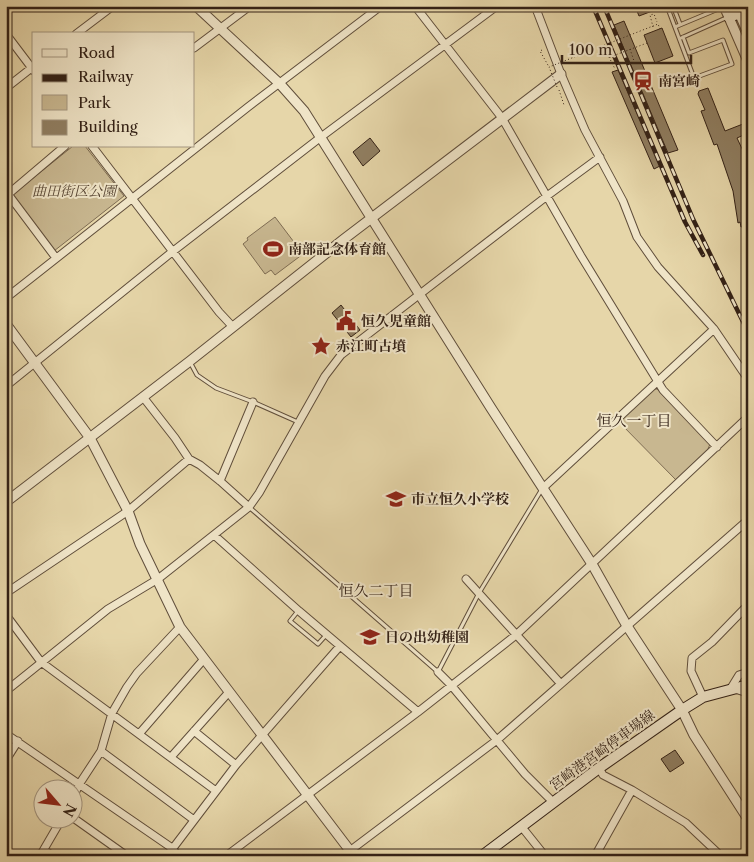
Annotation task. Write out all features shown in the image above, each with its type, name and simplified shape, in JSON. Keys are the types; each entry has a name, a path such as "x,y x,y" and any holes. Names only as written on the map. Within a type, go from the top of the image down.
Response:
{"main road":[{"name":"宮崎港宮崎停車場線","path":"488,854 553,802 682,710 703,698 748,684"}],"street":[{"path":"79,32 113,6"},
{"path":"196,6 280,84 300,106 592,564 627,626 682,710 694,736 748,819"},
{"path":"195,47 250,6"},
{"path":"6,298 381,6"},
{"path":"415,6 502,118 581,256 663,390 717,447"},
{"path":"6,386 172,252 320,137 497,6"},
{"path":"535,6 585,130 623,201 638,237 658,267 714,329 748,379"},
{"path":"724,6 738,12 748,33"},
{"path":"738,12 748,61"},
{"path":"6,34 32,67"},
{"path":"6,88 32,69"},
{"path":"6,502 561,74"},
{"path":"56,258 7,195 63,148"},
{"path":"94,148 172,252 233,327"},
{"path":"6,691 108,609 158,579 249,507 259,493 325,376 342,355 377,326 421,295 600,157"},
{"path":"6,324 90,438 128,511 140,544 180,626 308,795 349,854 497,740 748,520"},
{"path":"543,488 714,329"},
{"path":"143,397 189,459 220,481 249,507"},
{"path":"220,481 252,402"},
{"path":"226,856 418,712 516,635 748,417"},
{"path":"6,593 128,511 189,459"},
{"path":"214,535 299,611 418,712"},
{"path":"466,579 561,684"},
{"path":"703,698 691,671 692,658 712,642 748,605"},
{"path":"6,615 41,662 216,791"},
{"path":"82,780 101,751 112,713 127,687 137,673 180,626"},
{"path":"167,856 236,765 340,646"},
{"path":"139,734 204,658"},
{"path":"438,672 452,685 524,774 553,802"},
{"path":"748,672 739,674 731,688 748,693"},
{"path":"171,757 229,692"},
{"path":"194,731 236,765"},
{"path":"6,734 76,780"},
{"path":"6,760 18,741"},
{"path":"101,751 194,820"},
{"path":"599,768 603,775 632,790 686,823 721,856"},
{"path":"82,784 172,848 178,856"},
{"path":"605,856 597,854 632,790"},
{"path":"82,823 126,856"},
{"path":"521,826 545,856"},
{"path":"53,856 42,853 55,830"}],"lane":[{"path":"667,6 675,27 681,38 689,53 723,40 732,64 695,79 681,38"},
{"path":"670,13 672,6"},
{"path":"672,6 680,24"},
{"path":"675,27 724,6"},
{"path":"681,38 738,12"},
{"path":"190,361 198,375 216,388 299,422"},
{"path":"249,507 438,672 479,593 543,488"},
{"path":"299,611 290,621 318,644 327,634"}],"path":[{"path":"653,27 650,15 654,14 657,22"},
{"path":"549,67 658,24 660,29"},
{"path":"615,70 610,57 647,43"},
{"path":"630,49 634,60"},
{"path":"540,51 549,67 564,105"}],"green space":[{"name":"曲田街区公園","path":"71,148 87,148 124,196 54,251 12,195"},
{"name":"南部記念体育館","path":"275,217 303,254 275,275 271,270 265,274 243,244 248,240 247,238"},
{"path":"653,389 657,389 710,444 708,449 676,480 619,422"}],"building":[{"path":"635,6 663,6 663,7 639,16"},
{"path":"624,21 678,150 668,153 614,25"},
{"path":"662,28 673,56 655,63 644,35"},
{"path":"618,70 660,166 654,169 612,72"},
{"path":"708,88 725,131 748,122 748,133 737,138 744,153 748,151 748,225 741,227 740,222 738,223 733,191 717,144 714,145 701,111 705,110 698,94 699,91"},
{"path":"370,138 380,151 363,166 353,152"},
{"name":"恒久児童館","path":"341,305 360,330 351,337 332,313"},
{"path":"675,750 684,763 670,772 661,759"}],"railway":[{"path":"593,6 685,222 703,255"},
{"path":"604,6 693,219 748,332"}],"place":[{"name":"南宮崎","path":"643,81"},
{"name":"南部記念体育館","path":"273,249"},
{"name":"恒久児童館","path":"346,321"},
{"name":"赤江町古墳","path":"321,346"},
{"name":"市立恒久小学校","path":"396,499"},
{"name":"日の出幼稚園","path":"370,637"}],"district":[{"name":"恒久一丁目","path":"634,421"},
{"name":"恒久二丁目","path":"376,591"}]}
